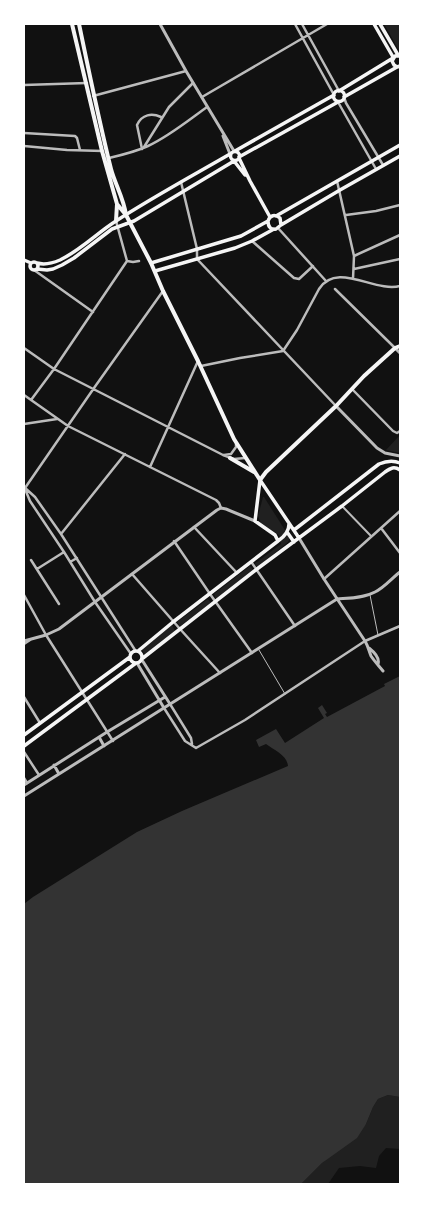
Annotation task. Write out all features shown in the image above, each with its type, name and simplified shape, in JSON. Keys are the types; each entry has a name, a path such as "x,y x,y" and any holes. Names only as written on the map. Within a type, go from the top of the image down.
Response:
{"main road":[{"path":"72,24 116,204 116,221"},
{"path":"79,24 95,96 104,151 109,158 126,215"},
{"path":"374,24 397,56"},
{"path":"380,24 397,56"},
{"path":"397,56 392,61 393,64 399,67"},
{"path":"24,260 42,265 70,254 116,221 334,95 336,92 397,56"},
{"path":"25,267 32,270 47,270 62,265 106,234 118,227 130,223 237,160 239,157 399,67"},
{"path":"365,75 370,83"},
{"path":"339,91 343,92 344,97"},
{"path":"334,95 334,98 338,102"},
{"path":"270,217 276,216 400,145"},
{"path":"232,153 238,153 250,181 270,217"},
{"path":"232,153 230,158 250,181"},
{"path":"155,271 234,248 252,241 278,228 340,190 400,156"},
{"path":"305,199 310,208"},
{"path":"116,204 126,215 151,263 236,442 299,538"},
{"path":"276,216 280,218 278,228"},
{"path":"151,263 241,236 268,221 270,217"},
{"path":"268,221 270,228 278,228"},
{"path":"30,268 32,263"},
{"path":"36,269 38,266 37,263"},
{"path":"278,540 275,535 255,520 260,480 266,472 336,406 364,376 395,348 400,346"},
{"path":"230,458 256,474"},
{"path":"294,530 380,464 386,461 399,463"},
{"path":"24,746 142,659 257,569 391,468 395,467 400,470"},
{"path":"24,735 104,676 252,562 287,532 289,523"},
{"path":"287,532 294,542"},
{"path":"137,650 142,654 142,659"},
{"path":"130,655 132,661 136,663"},
{"path":"104,676 109,683"}],"street":[{"path":"160,24 219,127 232,153"},
{"path":"295,24 334,95"},
{"path":"302,24 339,91"},
{"path":"202,97 327,24"},
{"path":"89,96 95,96 186,71"},
{"path":"24,85 91,83"},
{"path":"143,148 169,107 193,83"},
{"path":"344,97 346,103 384,166"},
{"path":"338,102 377,170"},
{"path":"109,158 143,148 162,139 207,107"},
{"path":"143,148 137,125 138,122 143,117 150,114 162,117"},
{"path":"24,133 75,136 80,150"},
{"path":"24,146 104,151"},
{"path":"337,181 346,215 354,256 353,279"},
{"path":"182,182 197,249 197,259 377,448 382,452 400,456"},
{"path":"346,215 400,206"},
{"path":"31,400 54,369 127,261 116,221"},
{"path":"278,228 326,281"},
{"path":"354,256 400,235"},
{"path":"252,241 294,278 299,279 313,266"},
{"path":"354,269 400,258"},
{"path":"127,261 139,261"},
{"path":"36,269 93,312"},
{"path":"200,366 283,351 297,330 322,284 330,279 353,279 386,288 400,286"},
{"path":"335,289 400,353"},
{"path":"25,488 163,291"},
{"path":"24,348 54,369 94,388 223,455 230,458 246,458"},
{"path":"150,467 198,361"},
{"path":"352,389 393,431 399,432"},
{"path":"24,395 68,426 216,500 221,508"},
{"path":"24,424 57,419"},
{"path":"223,455 231,454 236,447 236,442"},
{"path":"61,534 125,454"},
{"path":"25,488 35,497 61,534 101,598 137,650"},
{"path":"25,488 30,501 130,655"},
{"path":"342,506 371,536"},
{"path":"24,641 46,635 60,629 174,541 217,510 221,508 226,509 255,520"},
{"path":"324,579 400,511"},
{"path":"194,527 238,573"},
{"path":"381,528 400,553"},
{"path":"299,538 369,648 374,652 379,660 378,664 383,671"},
{"path":"174,541 215,602 252,653"},
{"path":"37,569 64,552"},
{"path":"70,562 77,558"},
{"path":"31,560 59,604"},
{"path":"252,562 295,626"},
{"path":"24,796 338,599 370,594 381,588 400,572"},
{"path":"132,574 173,622 220,673"},
{"path":"24,595 46,635 113,741"},
{"path":"136,663 186,741 196,748 244,720 365,641 400,626"},
{"path":"24,644 30,640"},
{"path":"142,659 191,738 192,745"},
{"path":"24,697 40,723"},
{"path":"24,778 26,784 54,765 165,697"},
{"path":"100,737 104,746"},
{"path":"24,752 39,775"},
{"path":"54,765 60,774"},
{"path":"31,780 36,789"}],"lane":[{"path":"370,594 378,635"},
{"path":"258,650 285,694"}],"shaded area":[{"path":"384,24 400,24 400,52"},
{"path":"400,435 400,453 386,450"},
{"path":"263,497 290,538 288,542 258,567 255,563 281,544 279,535 261,523 258,516"},
{"path":"250,566 253,570 216,599 214,594"},
{"path":"208,599 211,603 180,626 177,622"},
{"path":"172,625 175,631 145,654 141,649"},
{"path":"400,676 400,1097 388,1095 378,1099 366,1124 357,1138 322,1163 301,1184 24,1184 24,904 137,832 182,811 288,766 287,762 280,753 266,744 259,747 256,740 276,729 285,743 324,718 318,708 322,705 327,713 325,714 327,717 385,686 384,684"},
{"path":"388,1095 400,1097 400,1149 386,1148 379,1156 376,1168 360,1166 339,1168 328,1184 301,1184 366,1124 378,1099"}]}
